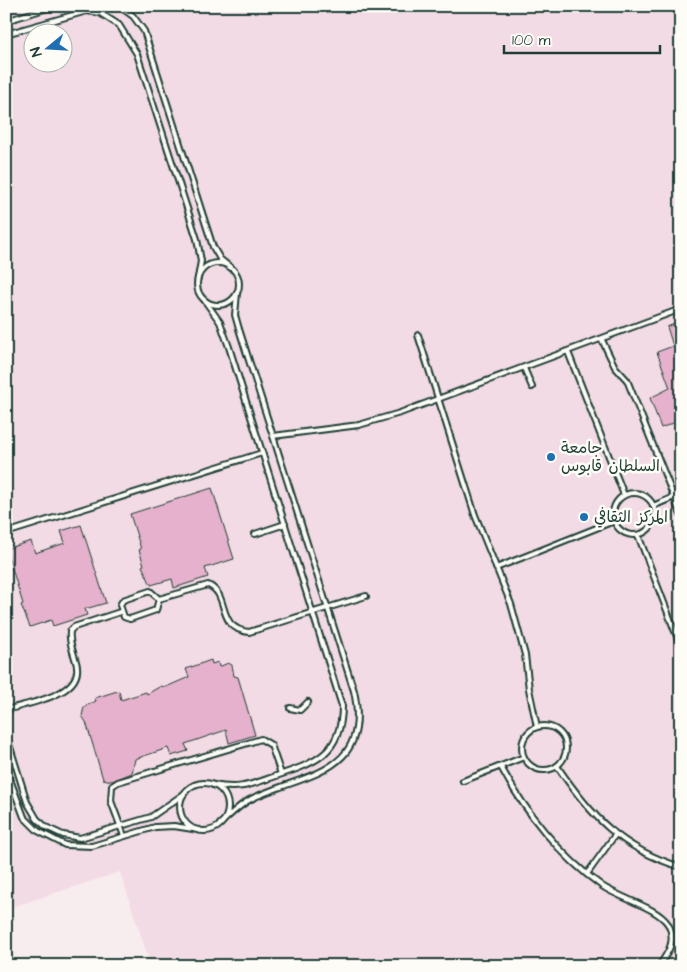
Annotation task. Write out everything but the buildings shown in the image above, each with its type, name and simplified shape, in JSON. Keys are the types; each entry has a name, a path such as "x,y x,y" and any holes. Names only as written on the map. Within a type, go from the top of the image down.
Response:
{"lane":[{"path":"6,21 54,6"},
{"path":"6,769 17,803 24,816 38,831 65,845 92,846 164,826 207,831 220,824 253,798 326,771 343,755 350,744 358,721 358,706 239,329 235,310 238,279 231,268 220,259 213,247 144,31 133,16 119,6"},
{"path":"6,34 87,10 100,13 120,25 138,54 197,239 201,262 198,278 199,292 223,330 342,706 342,720 338,733 325,755 304,767 243,787 196,784 159,814 80,838 63,835 46,827 37,819 27,802 6,734"},
{"path":"198,278 201,272 212,264 218,263 231,268"},
{"path":"205,301 221,305 228,303 237,293"},
{"path":"273,436 359,425 439,399 602,340 681,309"},
{"path":"418,335 475,514 511,604 523,648 537,727"},
{"path":"602,340 615,367 627,380 681,515"},
{"path":"568,352 624,496"},
{"path":"524,368 532,387"},
{"path":"6,533 262,453"},
{"path":"641,494 653,506 654,521 650,527 638,535 632,536 621,531 614,521 614,506 624,496 641,494"},
{"path":"653,506 681,494"},
{"path":"496,568 614,521"},
{"path":"255,534 284,524"},
{"path":"638,535 681,647"},
{"path":"159,599 208,585 217,590 230,624 240,631 249,632 366,596"},
{"path":"150,591 159,599 156,610 130,619 124,617 120,612 120,605 123,600 150,591"},
{"path":"6,710 62,692 72,685 76,680 77,667 70,631 74,627 120,612"},
{"path":"290,708 300,710 308,702"},
{"path":"537,727 553,728 564,738 565,753 557,766 542,770 528,763 524,757 523,742 531,730 537,727"},
{"path":"124,836 110,796 112,786 118,782 261,738 271,745 281,774"},
{"path":"464,781 524,757"},
{"path":"557,766 582,803 616,835 658,859 681,867"},
{"path":"501,767 516,796 540,826 587,874 623,899 656,912 668,924 672,944 659,966"},
{"path":"213,785 224,796 227,804 227,811 220,824"},
{"path":"184,794 180,802 182,817 192,828 199,830"},
{"path":"587,874 616,835"}],"shaded area":[{"path":"6,6 681,6 681,966 191,966 189,960 168,966 151,966 120,872 6,909"}],"place":[{"name":"جامعة السلطان قابوس","path":"551,457"},
{"name":"المركز الثقافي","path":"584,517"}]}
